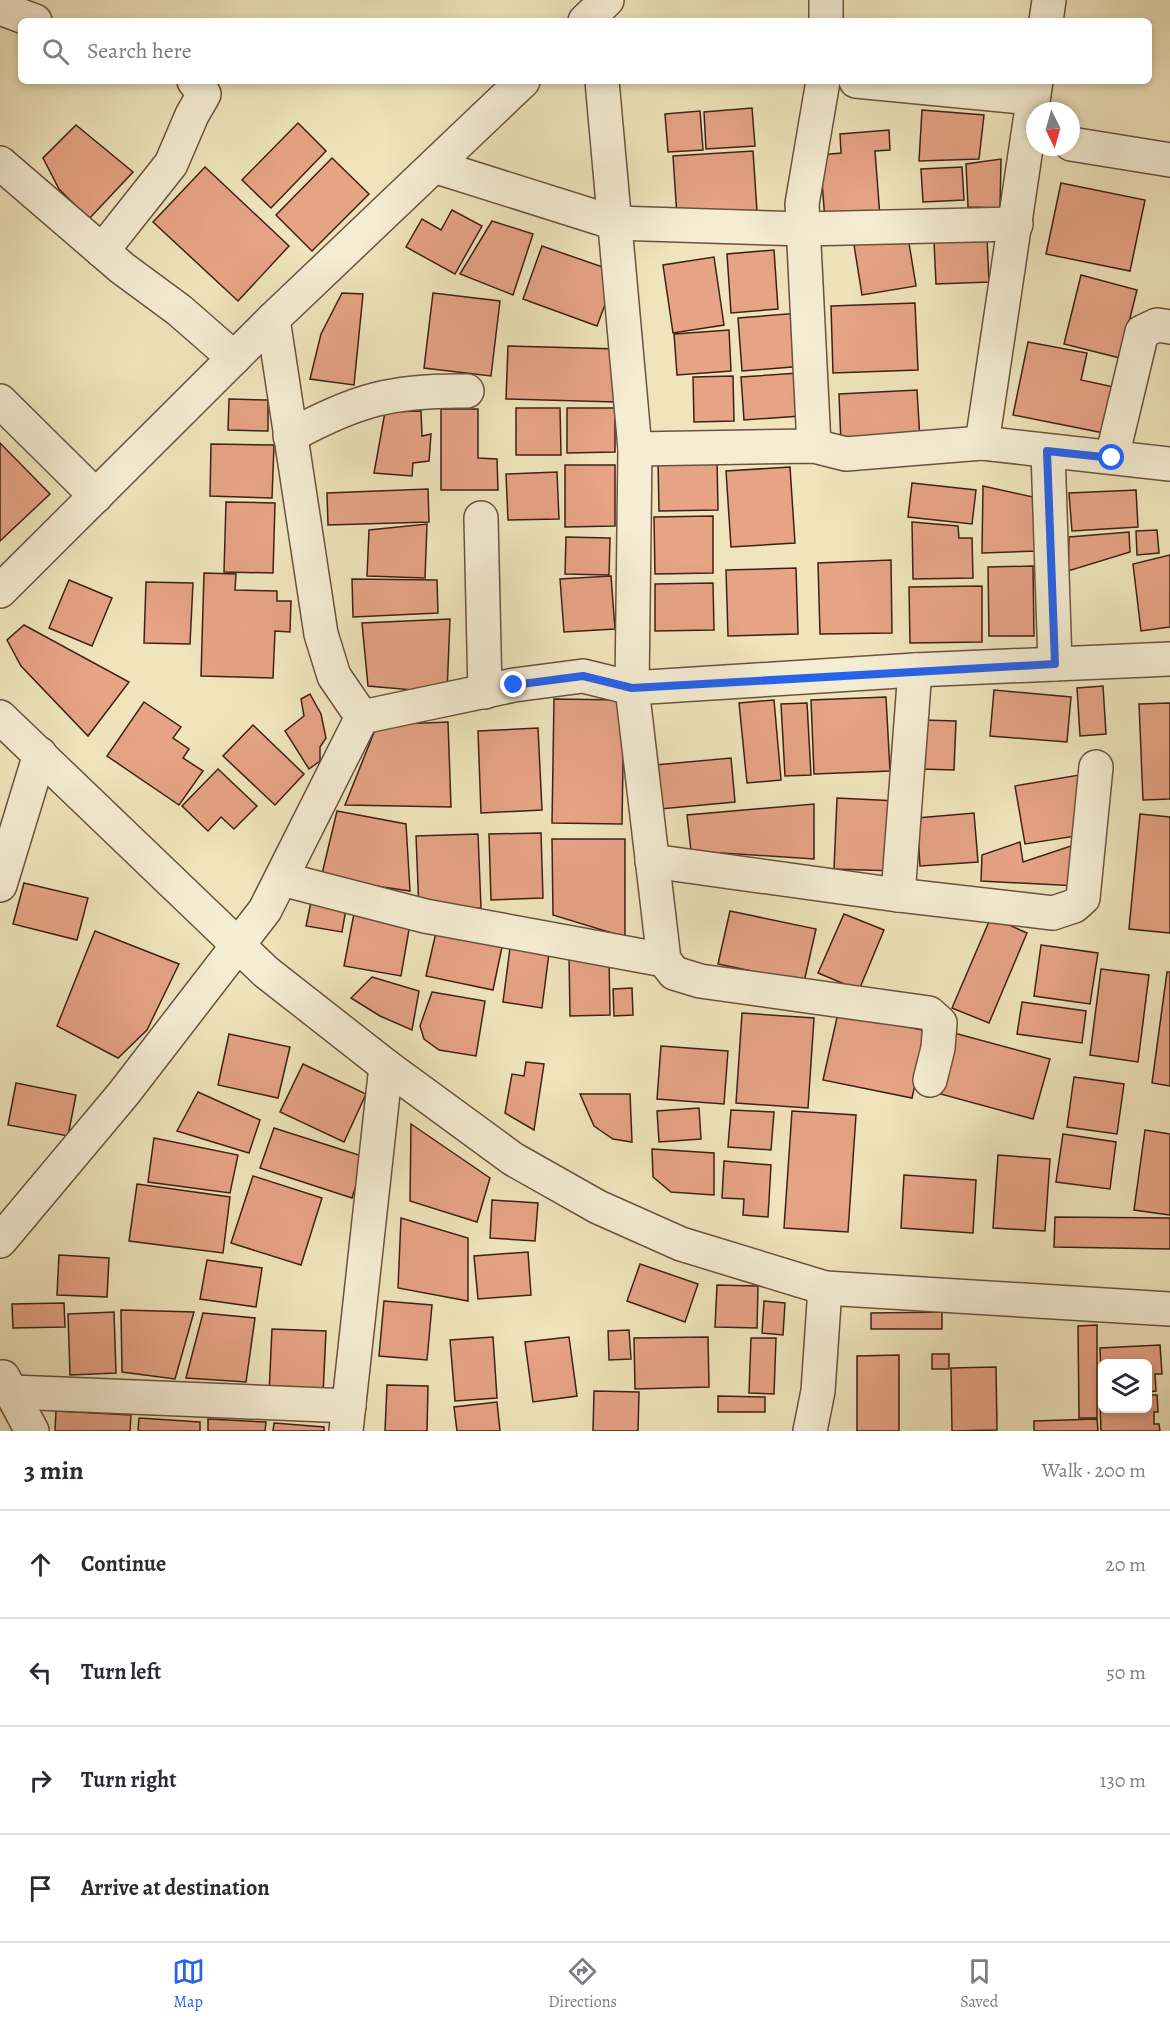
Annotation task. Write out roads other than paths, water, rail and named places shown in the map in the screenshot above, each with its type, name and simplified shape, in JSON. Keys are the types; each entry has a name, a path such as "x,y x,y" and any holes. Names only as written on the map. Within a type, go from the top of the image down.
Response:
{"street":[{"path":"826,0 826,18"},
{"path":"1046,18 1049,0"},
{"path":"0,8 27,18"},
{"path":"102,251 171,164 192,115 204,94 196,84"},
{"path":"0,591 273,319 520,84"},
{"path":"602,84 635,449 632,688 664,960 674,973 700,981 929,1013 940,1023 938,1048 930,1080"},
{"path":"814,446 802,204 822,84"},
{"path":"923,84 1035,89"},
{"path":"1080,145 1170,159"},
{"path":"982,443 1029,156"},
{"path":"0,163 102,251 179,310 234,358"},
{"path":"434,166 615,223 804,229 1016,224"},
{"path":"273,319 321,634 334,676 362,717"},
{"path":"1112,458 1142,332 1157,325 1170,327"},
{"path":"290,436 336,411 373,399 422,390 467,391"},
{"path":"0,401 96,496"},
{"path":"635,449 814,446 846,454 982,443 1170,464"},
{"path":"1047,451 1055,664"},
{"path":"481,518 485,692"},
{"path":"362,717 485,692 583,676 632,688 915,670 1170,659"},
{"path":"898,895 915,670"},
{"path":"0,717 266,972 386,1066 513,1159 598,1207 681,1244 825,1288 1170,1309"},
{"path":"0,1241 124,1093 240,946 265,910 362,717"},
{"path":"0,885 39,754"},
{"path":"652,861 898,895 1053,913 1074,906 1083,898 1096,767"},
{"path":"282,879 426,916 664,960"},
{"path":"6,1383 347,1419 386,1066"},
{"path":"810,1431 819,1391 825,1288"},
{"path":"6,1383 32,1431"}]}
